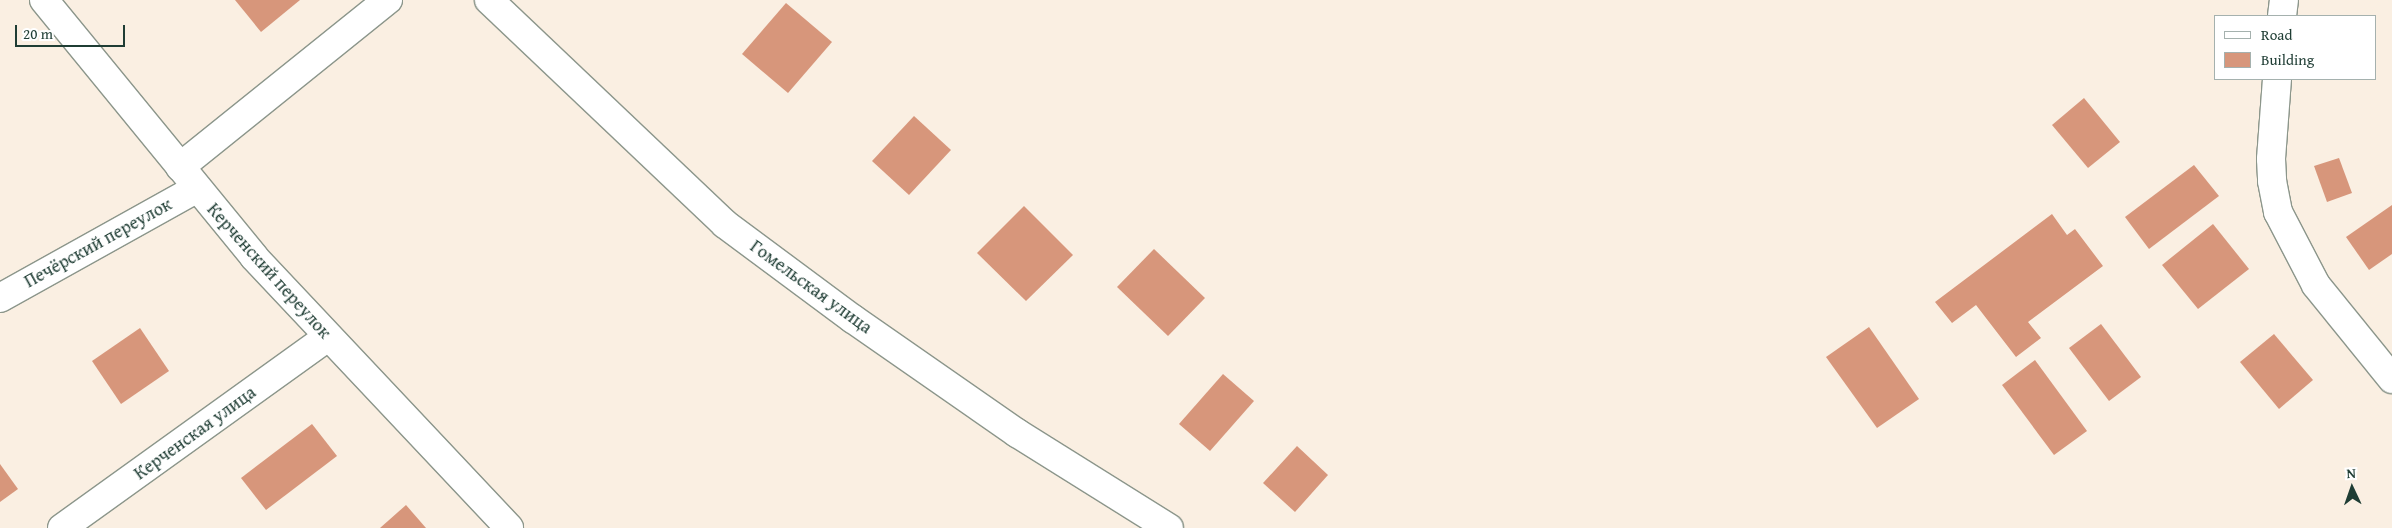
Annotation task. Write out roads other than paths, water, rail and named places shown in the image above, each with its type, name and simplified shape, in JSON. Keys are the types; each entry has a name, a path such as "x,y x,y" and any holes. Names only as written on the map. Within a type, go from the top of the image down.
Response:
{"street":[{"name":"Керченский переулок","path":"44,0 196,189 254,257 509,528"},
{"path":"180,167 388,0"},
{"name":"Гомельская улица","path":"489,0 725,224 853,319 1017,433 1169,528"},
{"path":"2282,15 2284,0"},
{"path":"2277,80 2271,159 2272,181 2278,212 2316,286 2392,378"},
{"name":"Печёрский переулок","path":"0,298 196,189"},
{"name":"Керченская улица","path":"62,528 328,337"}]}
